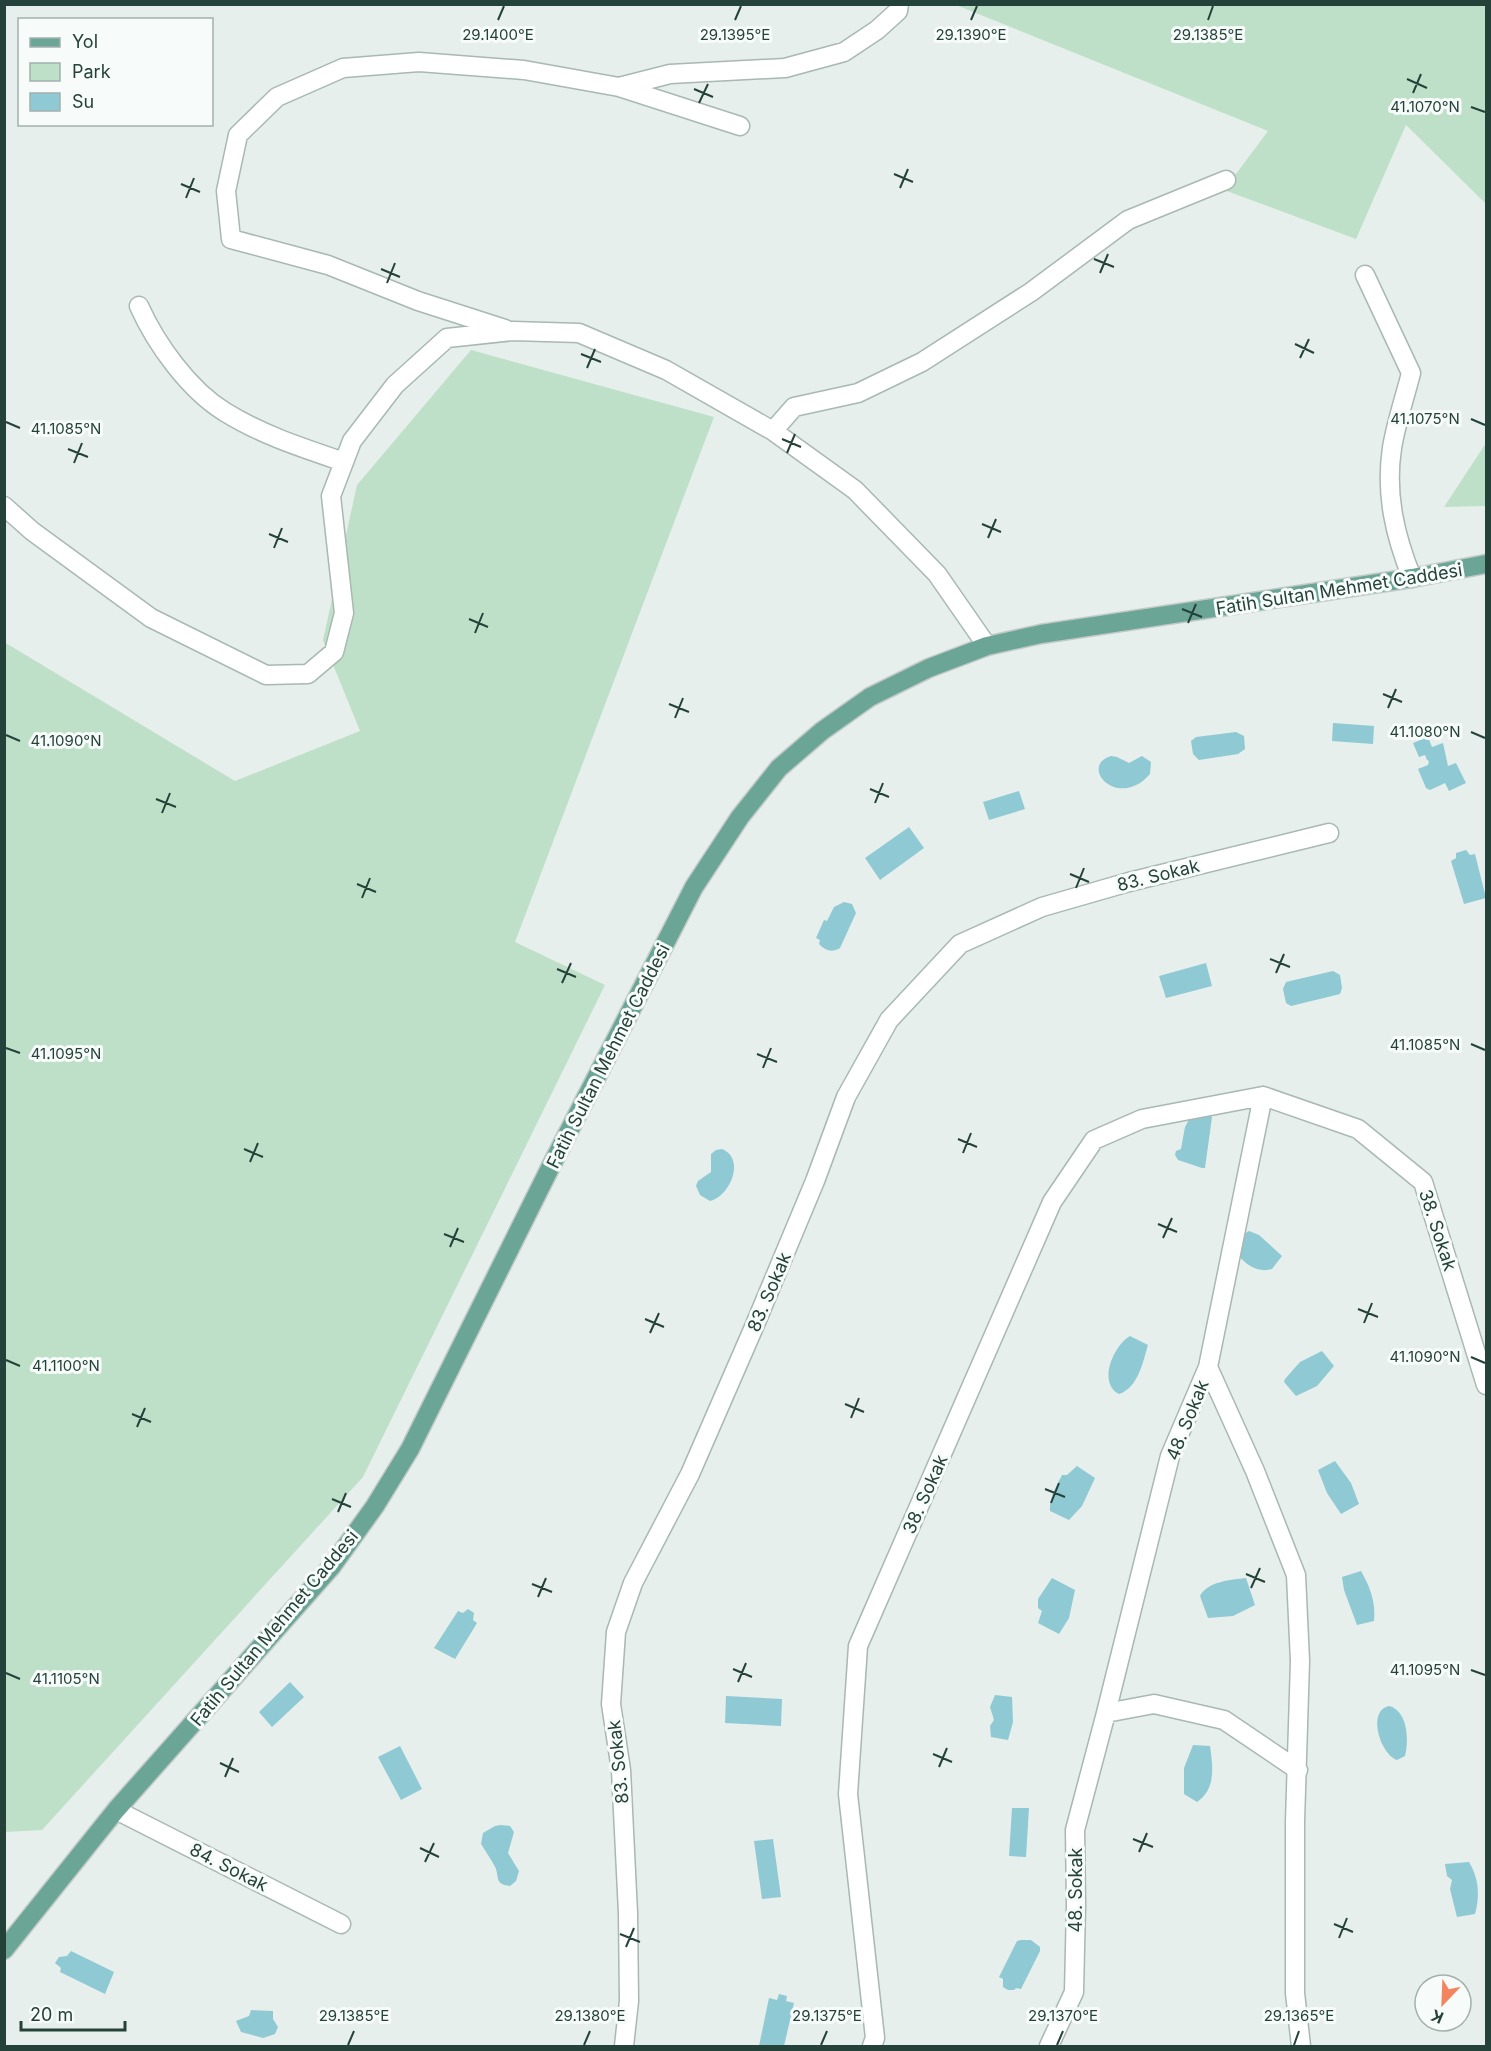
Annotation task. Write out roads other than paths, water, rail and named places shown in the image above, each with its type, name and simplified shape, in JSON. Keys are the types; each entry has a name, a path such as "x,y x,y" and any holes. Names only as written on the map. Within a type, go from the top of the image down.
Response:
{"main road":[{"name":"Fatih Sultan Mehmet Caddesi","path":"4,1950 116,1810 317,1584 375,1506 410,1449 694,887 740,817 779,768 822,730 880,692 929,668 987,646 1041,634 1412,578 1486,564"}],"street":[{"path":"619,87 670,74 785,68 844,52 877,30 898,12 899,4"},
{"path":"513,331 418,301 328,265 231,239 226,191 238,135 277,97 343,68 419,62 524,70 619,87 740,126"},
{"path":"773,431 794,407 858,393 922,362 1031,292 1128,220 1226,180"},
{"path":"1365,275 1412,373 1392,447 1389,473 1394,525 1401,552 1412,578"},
{"path":"139,306 148,326 183,376 223,411 281,440 344,462"},
{"path":"4,506 32,531 151,618 266,675 308,674 334,652 344,613 331,495 352,441 395,385 447,338 513,331 579,333 666,370 773,431 855,490 937,574 987,646"},
{"name":"83. Sokak","path":"624,2046 629,2001 628,1913 621,1770 611,1704 616,1632 633,1583 690,1474 754,1327 815,1181 846,1096 889,1020 960,944 1042,907 1129,882 1329,834"},
{"path":"1208,1367 1263,1096"},
{"name":"38. Sokak","path":"872,2046 875,2038 848,1794 858,1646 1052,1202 1094,1140 1142,1119 1263,1096 1358,1129 1423,1182 1486,1385"},
{"name":"48. Sokak","path":"1048,2046 1074,1992 1075,1830 1170,1456 1208,1367"},
{"name":"48. Sokak","path":"1208,1367 1255,1471 1296,1575 1300,1661 1295,1822 1295,1993 1301,2046"},
{"path":"1106,1713 1154,1704 1224,1720 1298,1770"},
{"name":"84. Sokak","path":"116,1810 341,1924"}],"water":[{"path":"1333,723 1374,726 1373,744 1332,741"},
{"path":"1236,732 1244,736 1245,749 1238,754 1199,760 1193,754 1191,741 1196,737"},
{"path":"1428,737 1432,747 1443,743 1448,766 1456,763 1466,783 1449,791 1445,783 1430,790 1426,788 1418,769 1428,765 1429,761 1425,755 1419,757 1413,743"},
{"path":"1111,756 1129,763 1142,756 1151,762 1150,774 1138,784 1126,788 1106,783 1100,776 1099,768 1102,761"},
{"path":"1019,791 1025,809 989,820 983,802"},
{"path":"909,827 924,848 880,880 865,858"},
{"path":"1466,850 1470,855 1475,854 1486,898 1464,904 1451,861 1456,858 1456,853"},
{"path":"844,902 852,904 856,913 840,948 827,950 819,944 820,940 816,938 824,920 827,921 834,907"},
{"path":"1206,963 1212,986 1166,998 1159,976"},
{"path":"1333,971 1340,975 1342,988 1340,994 1291,1006 1286,1003 1283,989 1286,982"},
{"path":"1206,1113 1212,1117 1205,1168 1202,1168 1178,1160 1175,1155 1176,1151 1181,1149 1185,1127 1192,1114"},
{"path":"722,1149 729,1154 734,1169 724,1192 710,1201 700,1195 696,1186 698,1181 711,1172 711,1154"},
{"path":"1249,1231 1259,1235 1282,1256 1272,1269 1254,1268 1239,1256 1240,1236"},
{"path":"1130,1336 1148,1345 1135,1380 1131,1386 1119,1394 1112,1389 1109,1382 1110,1364 1118,1347"},
{"path":"1322,1351 1334,1366 1317,1386 1296,1396 1284,1382 1285,1379 1300,1362"},
{"path":"1335,1461 1351,1483 1359,1504 1341,1514 1327,1493 1318,1470"},
{"path":"1077,1466 1095,1478 1082,1506 1069,1520 1050,1511 1051,1502 1062,1475 1067,1475"},
{"path":"1361,1571 1372,1595 1374,1621 1357,1625 1344,1590 1342,1577"},
{"path":"1052,1578 1075,1590 1069,1618 1059,1634 1038,1623 1042,1611 1038,1608 1038,1599"},
{"path":"1246,1578 1255,1605 1233,1616 1208,1618 1200,1596 1204,1591 1220,1582"},
{"path":"468,1609 474,1613 473,1620 477,1623 455,1659 434,1648 458,1611 463,1613"},
{"path":"290,1682 304,1697 272,1727 259,1712"},
{"path":"995,1695 1012,1697 1013,1722 1008,1740 991,1737 990,1726 994,1720 990,1707"},
{"path":"726,1696 782,1699 781,1726 725,1723"},
{"path":"1389,1706 1400,1714 1406,1727 1405,1756 1397,1760 1386,1750 1378,1733 1378,1716"},
{"path":"1193,1745 1210,1746 1212,1762 1210,1784 1203,1797 1197,1802 1184,1794 1184,1768"},
{"path":"400,1746 422,1789 401,1800 378,1757"},
{"path":"1012,1808 1029,1808 1026,1857 1009,1856"},
{"path":"501,1825 510,1826 514,1832 508,1853 519,1871 516,1881 510,1886 499,1881 495,1867 481,1844 483,1833"},
{"path":"773,1839 781,1897 762,1899 754,1841"},
{"path":"1469,1862 1477,1881 1477,1907 1475,1914 1457,1917 1450,1889 1452,1880 1447,1876 1445,1864"},
{"path":"1031,1940 1040,1947 1040,1951 1021,1989 1008,1990 1003,1987 1003,1979 999,1977 1017,1941"},
{"path":"71,1951 114,1972 105,1994 60,1972 61,1968 55,1963 59,1957 67,1956"},
{"path":"779,1994 787,1996 786,2001 794,2003 784,2046 759,2046 769,1998 777,2000"},
{"path":"251,2010 273,2011 273,2019 278,2027 275,2034 263,2038 241,2032 236,2021 249,2016"}]}
